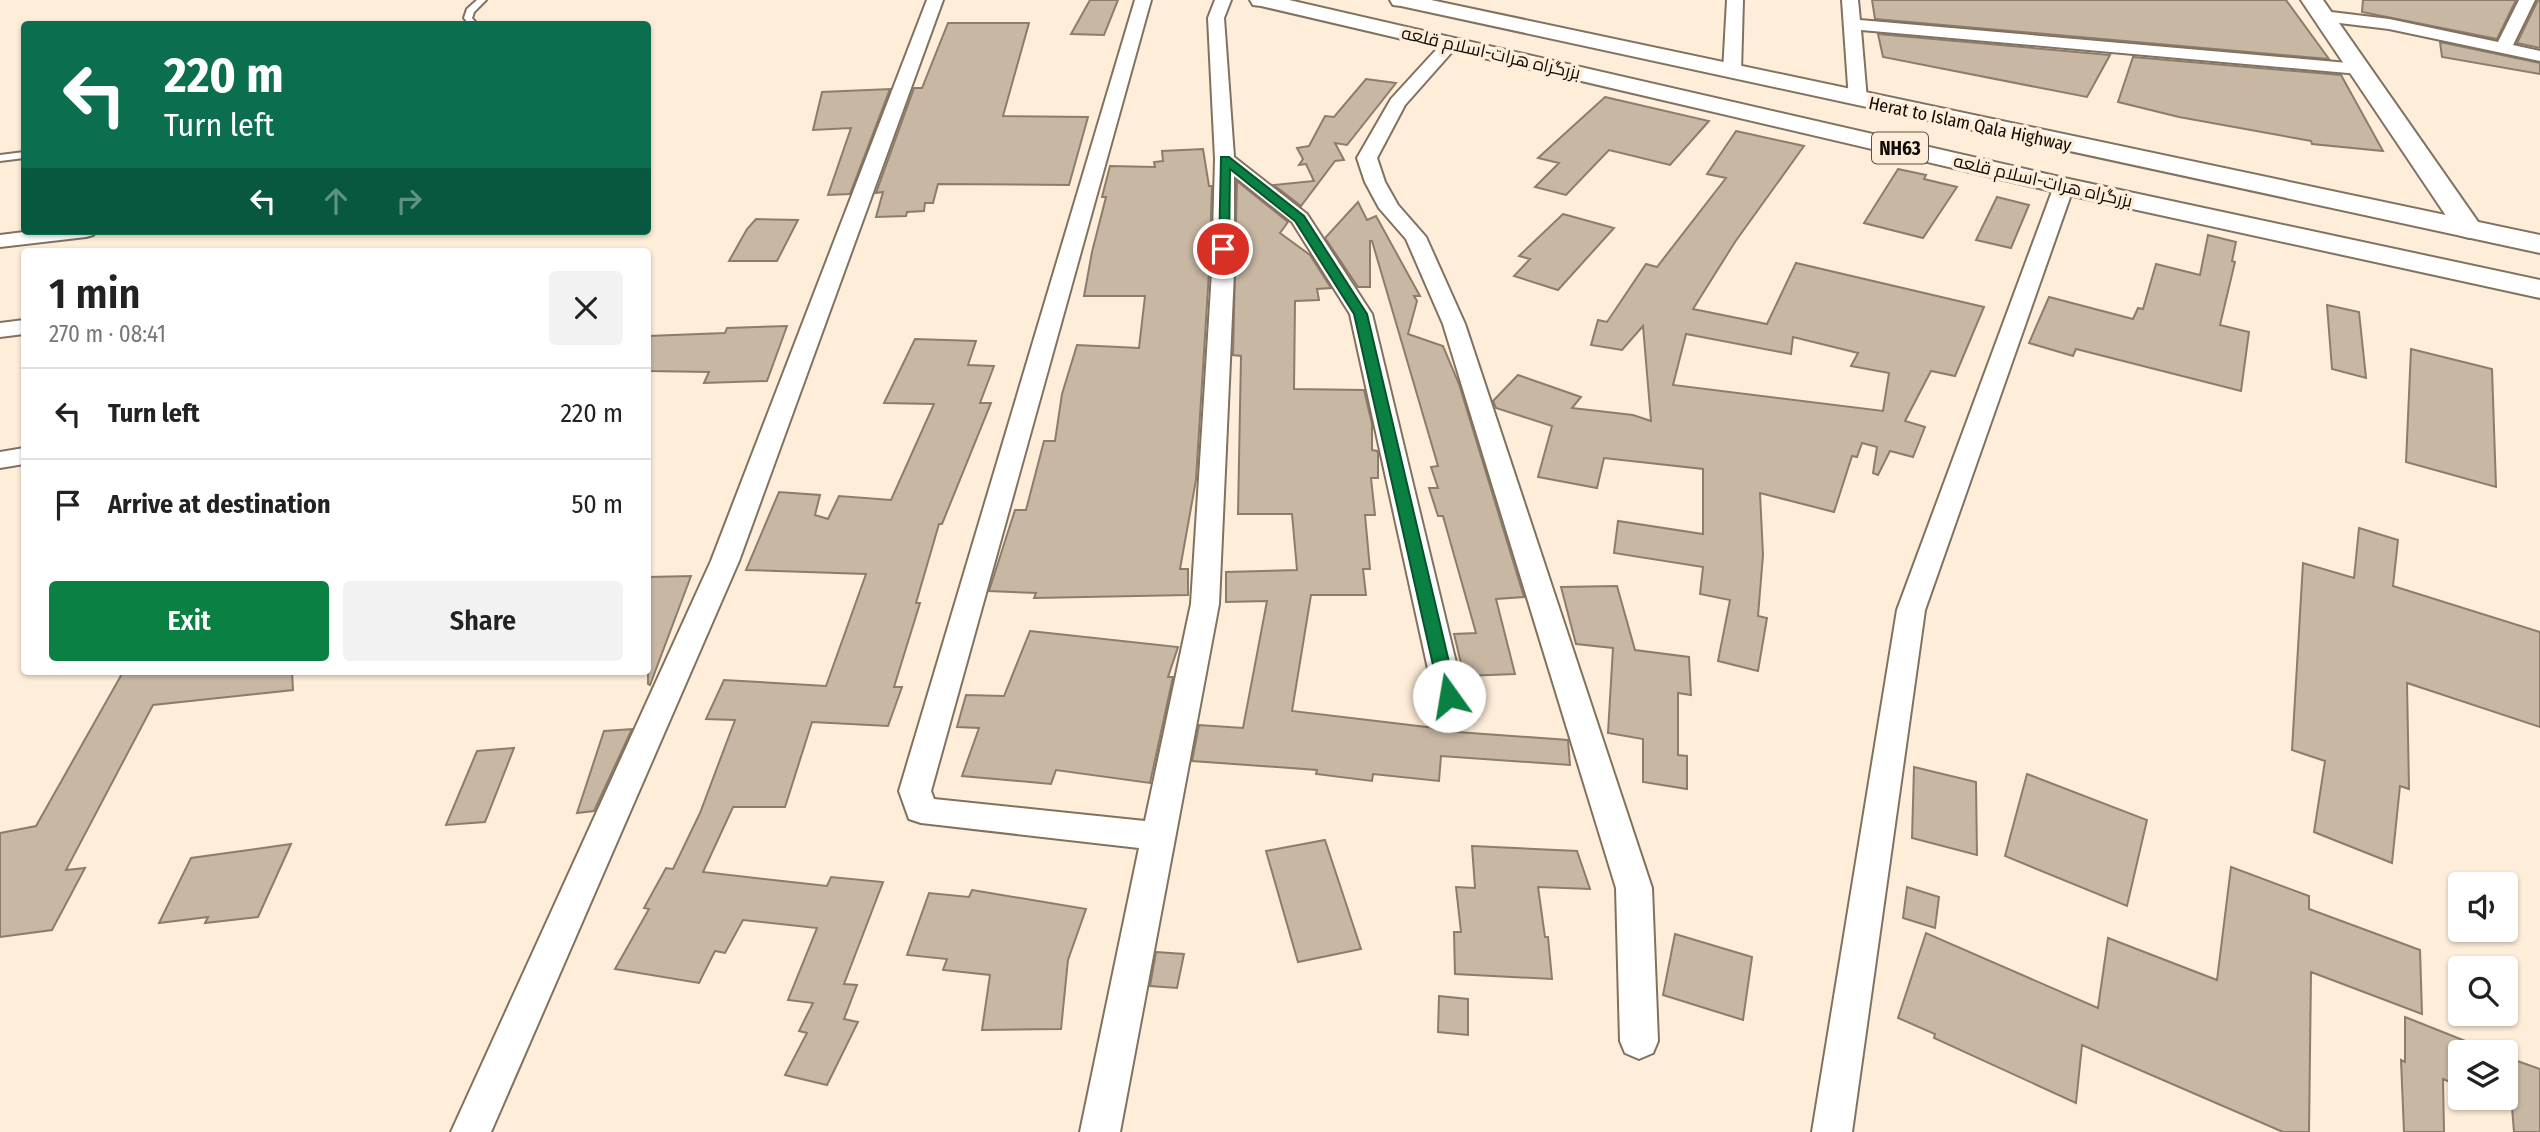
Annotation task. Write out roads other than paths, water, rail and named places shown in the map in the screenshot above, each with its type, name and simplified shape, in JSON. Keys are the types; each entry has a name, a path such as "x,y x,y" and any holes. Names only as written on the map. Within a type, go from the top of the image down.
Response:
{"main road":[{"name":"بزرگراه هرات-اسلام قلعه","path":"1261,0 2064,186 2540,289"},
{"name":"Herat to Islam Qala Highway","path":"1401,0 2540,244"},
{"path":"2317,8 2469,229"}],"street":[{"path":"471,1132 725,561 935,0"},
{"path":"1143,0 915,792 921,810 943,814 1158,835"},
{"path":"1100,1132 1205,604 1223,272 1225,159 1216,18 1223,0"},
{"path":"1732,72 1735,0"},
{"path":"1850,0 1858,100"},
{"path":"2503,48 2529,0 2540,2"},
{"path":"2317,8 2540,56"},
{"path":"1852,24 2359,69"},
{"path":"1451,44 1397,103 1367,158 1375,182 1389,208 1416,237 1454,324 1634,888 1639,1041"},
{"path":"1225,159 1300,218 1361,314 1449,696"},
{"path":"1832,1132 1911,610 2064,186"},
{"path":"0,241 52,235"},
{"path":"0,330 21,327"},
{"path":"0,460 21,456"}],"lane":[{"path":"470,21 468,18 470,11 482,0"},
{"path":"0,158 21,155"}]}
